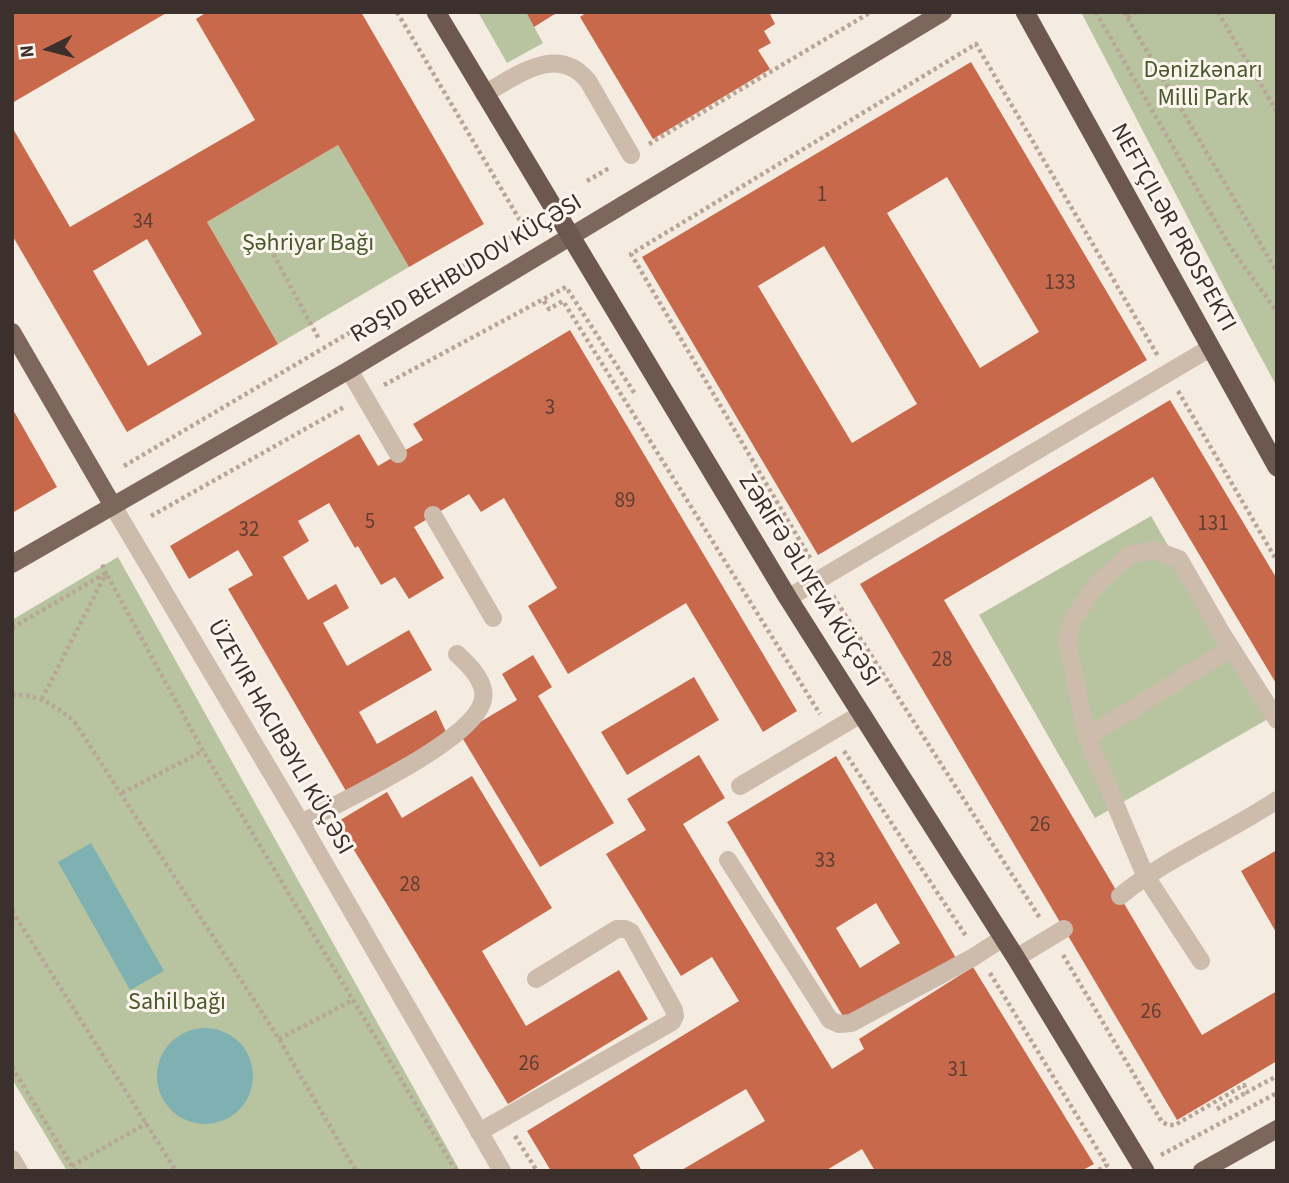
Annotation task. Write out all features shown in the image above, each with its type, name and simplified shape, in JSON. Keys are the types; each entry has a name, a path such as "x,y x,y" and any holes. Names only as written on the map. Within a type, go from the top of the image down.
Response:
{"highway":[{"name":"ZƏRIFƏ ƏLIYEVA KÜÇƏSI","path":"436,12 788,598 1016,958 1145,1171"},
{"name":"NEFTÇILƏR PROSPEKTI","path":"1025,12 1277,467"}],"main road":[{"name":"RƏŞID BEHBUDOV KÜÇƏSI","path":"12,564 349,370 943,12"},
{"path":"12,332 113,506"},
{"path":"1202,1171 1277,1129"}],"street":[{"path":"484,94 540,66 555,62 568,64 579,70 588,81 631,155"},
{"path":"788,598 1210,348"},
{"path":"349,370 398,454"},
{"path":"113,506 301,823 502,1171"},
{"path":"433,515 493,618"},
{"path":"1201,961 1145,875 1087,737 1067,641 1072,621 1096,585 1129,555 1154,550 1179,559 1277,720"},
{"path":"1087,737 1231,648"},
{"path":"301,823 439,747 471,722 482,703 483,691 474,670 457,654"},
{"path":"740,786 861,714"},
{"path":"1120,896 1145,875 1277,800"},
{"path":"728,860 830,1020 839,1024 851,1023 972,958 1003,938"},
{"path":"479,1132 672,1022 675,1016 632,932 625,929 617,929 536,979"},
{"path":"1016,958 1058,933"},
{"path":"12,1159 19,1171"}],"path":[{"path":"124,466 525,229 397,12"},
{"path":"587,181 871,12"},
{"path":"1096,12 1228,245 1277,312"},
{"path":"1136,12 1126,15 1277,272"},
{"path":"1218,12 1277,112"},
{"path":"1247,1092 1244,1085 1175,1125 1162,1122 1058,933 822,579 631,254 976,44 1277,561"},
{"path":"270,248 319,339"},
{"path":"151,516 364,396 566,287 639,401"},
{"path":"544,301 549,309"},
{"path":"101,562 203,751 456,1171"},
{"path":"12,628 106,573"},
{"path":"43,699 106,573"},
{"path":"748,599 752,591"},
{"path":"12,695 28,695 49,701 74,721 279,1039 356,1171"},
{"path":"122,793 203,751"},
{"path":"12,911 176,1171"},
{"path":"279,1039 354,1000"},
{"path":"12,1067 73,1168 147,1123"},
{"path":"1217,1109 1277,1076"},
{"path":"1176,1147 1277,1093"},
{"path":"505,1118 537,1171"}],"green space":[{"path":"478,12 526,12 543,43 507,63"},
{"name":"Dənizkənarı Milli Park","path":"1081,12 1277,12 1277,387 1250,337"},
{"name":"Şəhriyar Bağı","path":"338,145 409,267 278,344 207,222"},
{"path":"1151,516 1268,719 1095,818 979,615"},
{"name":"Sahil bağı","path":"118,557 460,1171 67,1171 12,1079 12,620"}],"water":[{"path":"91,843 164,971 130,990 58,862"},
{"path":"205,1028 223,1032 239,1042 249,1058 253,1076 249,1094 239,1110 223,1120 205,1124 187,1120 171,1110 161,1094 157,1076 161,1058 171,1042 187,1032"}],"building":[{"path":"14,12 168,12 12,103"},
{"path":"207,12 361,12 484,224 409,267 338,145 207,222 278,344 127,432 12,235 12,127 70,227 255,120 196,19","holes":["147,239 202,334 148,366 93,271"]},
{"path":"526,12 558,12 534,27"},
{"path":"587,12 769,12 775,24 764,31 771,43 758,50 770,69 653,139 580,17"},
{"path":"971,62 1147,360 818,555 642,257","holes":["947,177 1039,332 980,368 887,213","824,246 917,404 852,443 758,286"]},
{"path":"570,330 797,711 763,732 686,603 568,674 528,606 557,588 504,498 481,512 469,494 414,527 444,578 409,599 395,577 381,585 358,546 355,548 329,503 298,521 309,541 283,557 308,600 336,584 349,608 323,623 347,666 409,630 432,670 359,712 377,744 436,710 447,734 346,791 228,589 253,575 238,550 189,579 170,546 359,434 378,466 423,440 413,424"},
{"path":"1170,400 1277,579 1277,685 1153,477 944,600 1202,1035 1277,991 1277,1061 1177,1120 860,584"},
{"path":"12,408 57,487 12,513"},
{"path":"533,655 552,687 538,696 614,823 540,867 460,734 517,700 502,674"},
{"path":"694,677 719,720 627,775 601,732"},
{"path":"699,755 725,798 683,824 832,1069 864,1049 859,1039 973,967 1094,1164 1081,1171 875,1171 862,1149 825,1171 680,1171 765,1121 746,1089 633,1155 642,1171 551,1171 527,1131 739,1001 712,957 681,976 606,854 646,830 627,799"},
{"path":"836,756 956,958 847,1023 727,822","holes":["876,903 900,943 860,968 836,928"]},
{"path":"472,776 552,908 482,951 526,1026 619,970 648,1019 508,1104 337,822 387,792 402,818"},
{"path":"1277,850 1277,934 1241,871"}]}
